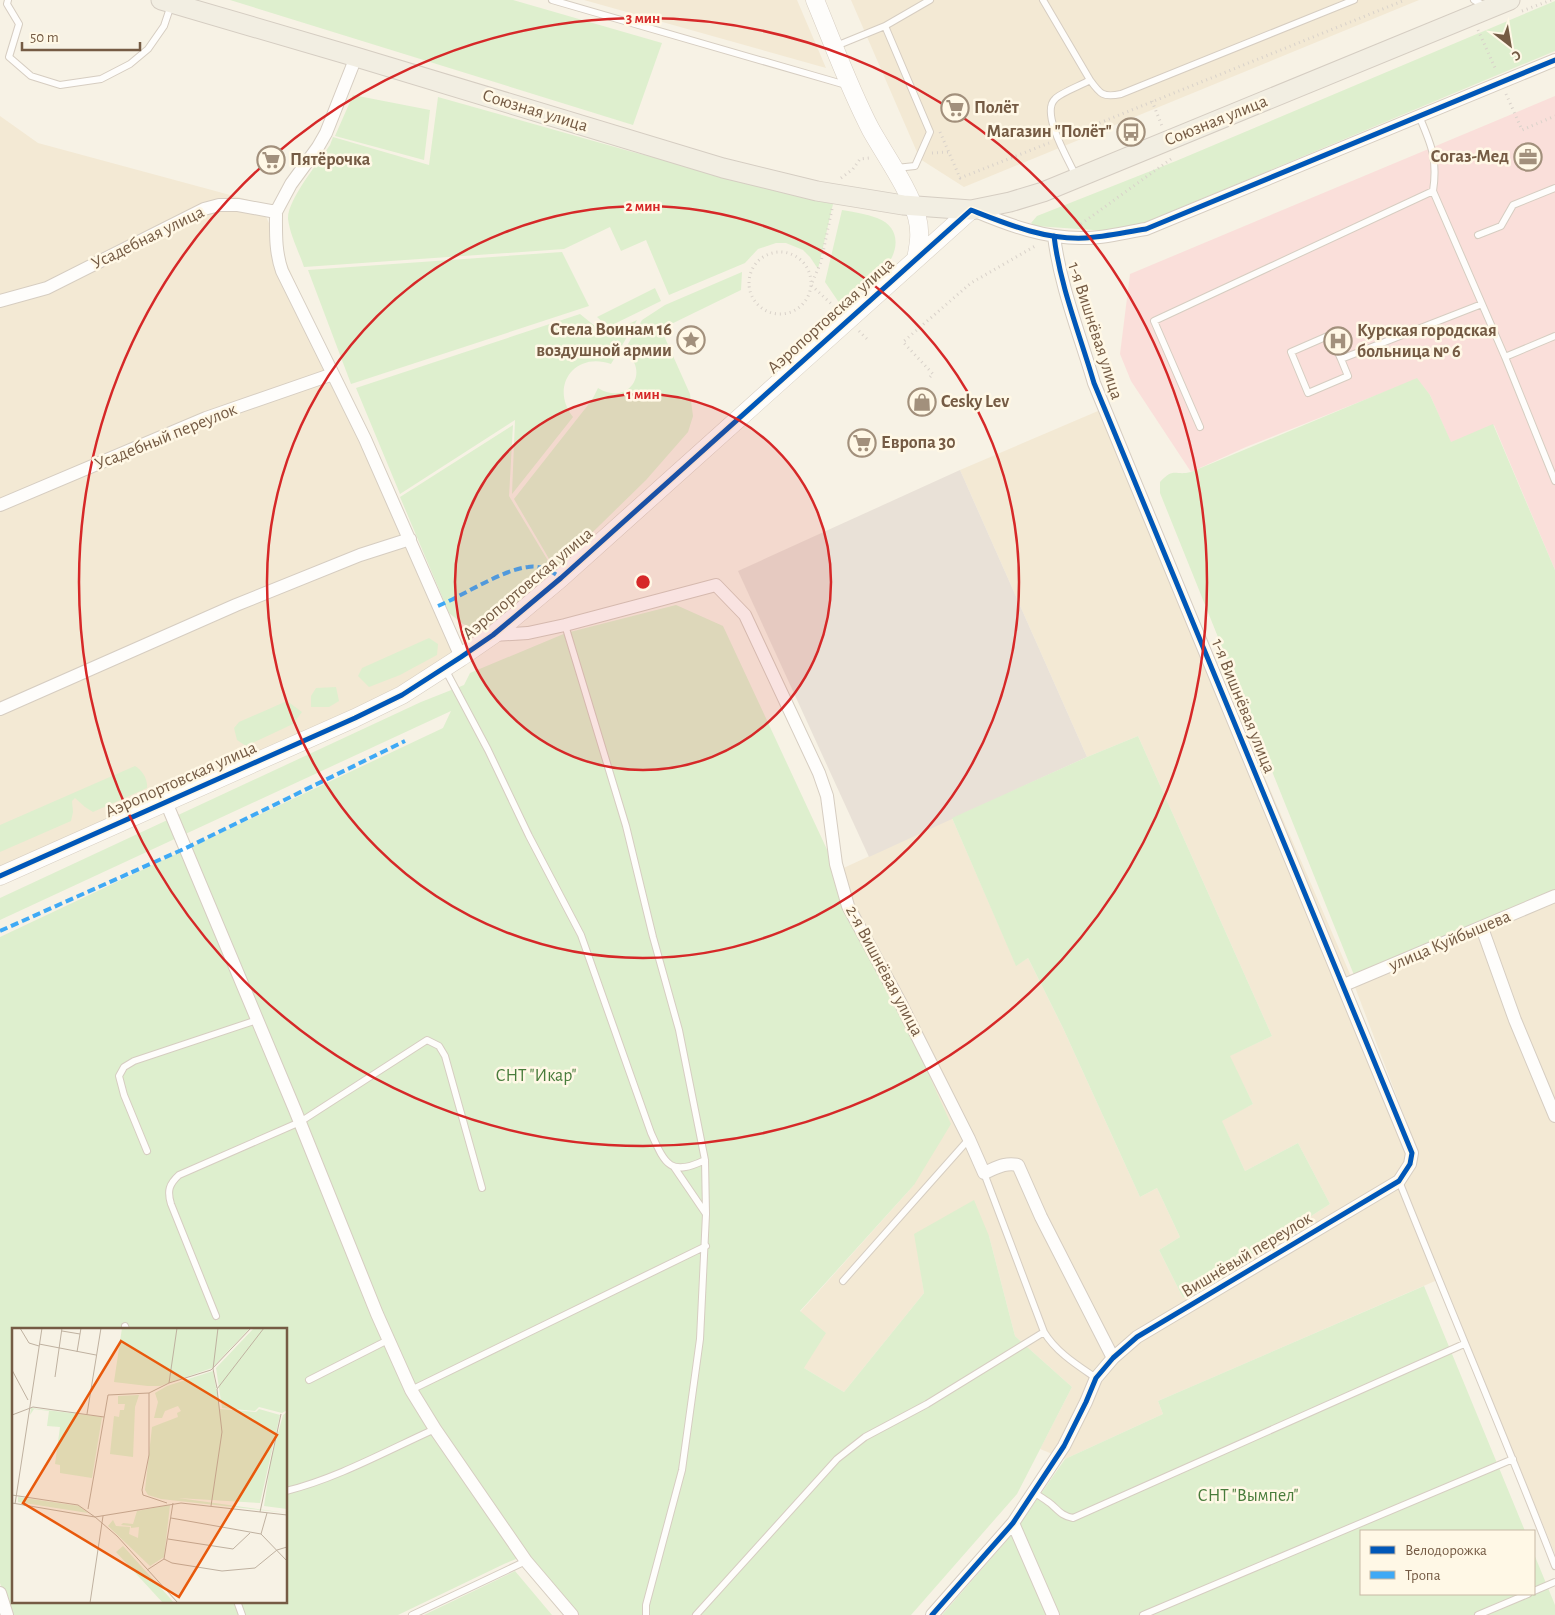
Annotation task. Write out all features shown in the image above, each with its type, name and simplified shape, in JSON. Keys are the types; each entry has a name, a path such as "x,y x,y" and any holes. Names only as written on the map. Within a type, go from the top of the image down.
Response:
{"main road":[{"name":"Союзная улица","path":"166,2 356,56 723,168 834,194 913,206 971,210 1010,202 1043,192 1482,4 1510,0"}],"street":[{"path":"814,0 870,128 913,206 919,229 916,259"},
{"path":"356,56 326,133 291,184 276,212 276,250 282,271 333,374 410,539 461,657"},
{"path":"971,210 1014,227 1054,236 1085,238 1146,229 1555,60"},
{"name":"Усадебная улица","path":"0,301 47,288 204,209 219,204 238,205 276,212"},
{"name":"Аэропортовская улица","path":"0,876 355,718 402,695 461,657 493,635 561,578 971,210"},
{"name":"1-я Вишнёвая улица","path":"1054,236 1058,264 1094,383 1412,1152 1410,1164 1399,1181"},
{"name":"Усадебный переулок","path":"0,505 206,418 333,374"},
{"path":"0,709 236,605 360,555 410,539"},
{"name":"2-я Вишнёвая улица","path":"493,635 528,633 565,625 716,585 745,615 827,796 836,864 848,906 899,1000 969,1138 984,1173"},
{"path":"166,802 300,1122 388,1340 411,1390 435,1429 526,1561 572,1615"},
{"name":"улица Куйбышева","path":"1344,985 1555,896"},
{"path":"1482,928 1515,1020 1555,1116"},
{"path":"984,1173 1002,1165 1018,1165 1041,1217 1113,1358"},
{"name":"Вишнёвый переулок","path":"932,1615 1013,1523 1064,1446 1096,1378 1113,1358 1137,1337 1399,1181"},
{"path":"1013,1523 1053,1615"},
{"path":"0,1593 7,1615"}],"lane":[{"path":"8,0 7,4 19,24 9,57 31,76 60,85 101,80 130,64 148,48 164,26 166,2"},
{"path":"552,0 850,86"},
{"path":"834,46 885,26 930,0"},
{"path":"1043,0 1099,93 1111,96 1121,94 1354,0"},
{"path":"885,26 930,132 915,166 893,168"},
{"path":"1076,178 1052,124 1051,105 1054,99 1090,80"},
{"path":"1419,116 1433,149 1435,174 1433,191 1505,357 1555,481"},
{"path":"1478,235 1501,226 1513,205 1555,188"},
{"path":"1200,427 1154,321 1433,191"},
{"path":"1341,359 1482,304"},
{"path":"1330,335 1341,359 1348,376 1308,393 1291,352 1330,335"},
{"path":"1505,357 1555,336"},
{"path":"565,625 626,826 653,937 680,1030 706,1160 706,1246 700,1339 682,1470 646,1605 646,1615"},
{"path":"444,668 488,750 529,836 581,935 651,1133 665,1161 674,1167 706,1214"},
{"path":"147,1151 124,1095 119,1076 124,1067 134,1061 257,1020"},
{"path":"216,1316 171,1204 169,1189 172,1181 179,1175 300,1122 426,1040 439,1046 445,1056 482,1188"},
{"path":"843,1281 969,1138"},
{"path":"674,1167 689,1168 706,1160"},
{"path":"984,1173 1044,1332 1051,1343 1067,1358 1096,1378"},
{"path":"1399,1181 1555,1566"},
{"path":"411,1390 706,1246"},
{"path":"696,1615 837,1459 865,1438 927,1404 1044,1332"},
{"path":"310,1380 388,1340"},
{"path":"1033,1491 1052,1504 1058,1512 1072,1518 1464,1344"},
{"path":"288,1491 334,1475 435,1429"},
{"path":"1143,1615 1513,1460"},
{"path":"412,1615 526,1561"},
{"path":"1535,1591 1555,1582"},
{"path":"1478,1615 1526,1595"},
{"path":"237,1602 242,1615"}],"path":[{"path":"834,194 821,262 811,285 809,294 804,302 797,309 788,313 770,313 761,308 750,293 749,275 758,260 772,252 796,256 808,269 811,285 867,339"}],"shaded area":[{"path":"584,0 797,0 826,68"},
{"path":"851,0 1419,0 964,187 920,159"},
{"name":"Курская городская больница № 6","path":"1555,96 1555,570 1494,425 1451,443 1430,395 1417,379 1246,447 1191,472 1131,381 1120,354 1130,274"},
{"path":"0,116 38,143 260,203 465,666 354,720 0,879"},
{"path":"1105,408 1353,981 1555,893 1555,1554 1442,1278 1158,1401 1163,1414 1065,1459 1040,1449 1072,1387 1015,1336 989,1236 915,1234 924,1293 844,1392 804,1368 800,1312 914,1185 837,871 952,818 1016,965 1028,958 1063,1028 1140,1197 1157,1188 1180,1237 1159,1250 1183,1298 1330,1204 1298,1143 1245,1171 1221,1120 1253,1104 1229,1056 1272,1036 1138,736 1087,757 960,470","holes":["1353,982 1416,1147 1344,985"]},
{"path":"960,470 1087,757 869,857 738,571"}],"green space":[{"path":"230,0 513,0 662,43 633,125"},
{"path":"1555,1 1555,51 1134,227 1108,231 1035,226 1031,223 1037,216 1176,161"},
{"path":"353,95 430,110 424,160 335,136"},
{"path":"438,97 629,151 833,204 818,269 803,250 786,243 776,243 758,249 745,263 669,295 646,240 621,251 610,227 564,249 304,267 291,231 288,219 289,211 298,192 330,145 333,137 429,165"},
{"path":"842,210 869,215 885,222 894,232 895,246 891,260 886,266 842,307 825,282"},
{"path":"562,252 589,306 351,384 308,270"},
{"path":"742,272 741,290 661,329 690,394 693,416 688,432 646,480 555,569 514,499 592,400 598,388 609,393 619,393 627,390 633,384 636,377 636,368 632,359 624,351 642,320 665,305"},
{"path":"655,288 661,301 608,327 597,317"},
{"path":"580,314 606,335 637,320 611,364 598,361 586,362 570,374 565,383 564,394 566,405 573,417 512,494 515,420 400,494 356,388"},
{"path":"1417,378 1430,395 1451,442 1493,424 1555,570 1555,890 1354,975 1160,493 1160,482 1172,473 1191,472"},
{"path":"513,425 509,496 553,569 498,620 490,625 472,627 463,624 449,613 400,497"},
{"name":"СНТ \"Икар\"","path":"676,605 723,626 837,871 951,1124 914,1185 800,1311 826,1333 804,1368 844,1392 924,1293 914,1234 974,1200 989,1236 1015,1336 1072,1387 1017,1494 911,1615 577,1615 526,1555 398,1615 10,1615 0,1583 0,937 443,728 451,711 0,920 0,898 421,702 464,685 470,673 566,633"},
{"path":"429,638 438,644 437,655 400,675 369,687 358,676 362,668"},
{"path":"336,687 339,701 329,707 311,707 311,696 316,688"},
{"path":"287,701 302,712 293,724 246,746 237,740 234,728 239,722"},
{"path":"1138,736 1272,1036 1230,1056 1253,1104 1222,1121 1245,1171 1298,1143 1330,1204 1183,1298 1159,1250 1180,1237 1157,1188 1140,1197 1063,1028 1028,958 1016,966 952,818"},
{"path":"135,766 144,775 147,781 147,788 93,812 75,798 72,801 73,812 71,821 0,852 0,825"},
{"name":"СНТ \"Вымпел\"","path":"1424,1286 1525,1530 1360,1530 1360,1595 1535,1595 1535,1556 1555,1605 1555,1615 942,1615 1015,1531 1065,1459 1163,1414 1158,1401"},
{"path":"515,1571 552,1615 424,1615"}],"marked path":[{"path":"438,606 518,569 541,568 561,578"},
{"path":"0,931 186,848 405,741"}],"cycle path":[{"path":"0,876 355,718 402,695 461,657 493,635 561,578 971,210 1026,230 1070,238 1108,236 1146,229 1555,60"},
{"path":"932,1615 1013,1523 1064,1446 1096,1378 1113,1358 1137,1337 1399,1181 1410,1164 1412,1153 1094,383 1066,292 1054,236"}],"place":[{"name":"Полёт","path":"955,108"},
{"name":"Магазин \"Полёт\"","path":"1131,132"},
{"name":"Согаз-Мед","path":"1528,157"},
{"name":"Пятёрочка","path":"271,160"},
{"name":"Стела Воинам 16 воздушной армии","path":"691,340"},
{"name":"Курская городская больница № 6","path":"1338,341"},
{"name":"Cesky Lev","path":"922,402"},
{"name":"Европа 30","path":"862,443"}]}
